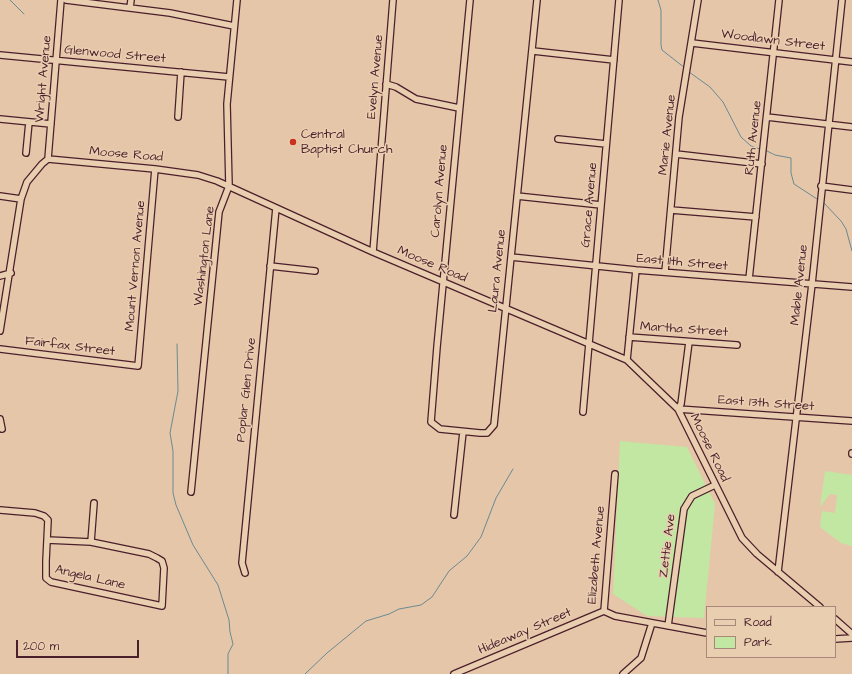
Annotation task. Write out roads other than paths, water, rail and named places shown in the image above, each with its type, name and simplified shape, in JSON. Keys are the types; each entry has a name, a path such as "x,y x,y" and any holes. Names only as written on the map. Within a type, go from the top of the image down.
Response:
{"street":[{"name":"Wright Avenue","path":"48,159 61,0"},
{"path":"66,0 130,8 234,26"},
{"path":"130,8 131,0"},
{"name":"Washington Lane","path":"191,492 219,212 229,186 227,104 237,0"},
{"name":"Evelyn Avenue","path":"373,252 393,0"},
{"name":"Carolyn Avenue","path":"463,432 440,429 432,422 443,282 470,0"},
{"name":"Laura Avenue","path":"463,432 488,433 494,425 537,0"},
{"name":"Grace Avenue","path":"583,412 619,0"},
{"name":"Marie Avenue","path":"665,272 676,154 698,0"},
{"name":"Ruth Avenue","path":"749,279 779,0"},
{"name":"Mable Avenue","path":"778,572 812,284 821,186 842,0"},
{"name":"Woodlawn Street","path":"692,43 852,62"},
{"path":"533,51 614,60"},
{"name":"Glenwood Street","path":"0,55 229,77"},
{"path":"178,118 181,72"},
{"path":"386,84 396,87 416,99 459,108"},
{"path":"767,116 852,126"},
{"path":"0,119 51,124"},
{"path":"26,153 29,122"},
{"path":"558,139 606,144"},
{"path":"676,154 762,164"},
{"path":"0,331 11,273 21,199 27,182 36,169 48,159"},
{"name":"Moose Road","path":"48,159 156,169 198,175 229,186 373,252 589,342 627,360 678,409 742,538 757,554 819,606"},
{"name":"Mount Vernon Avenue","path":"138,366 156,169"},
{"path":"821,186 852,190"},
{"path":"0,196 21,199"},
{"path":"517,196 601,205"},
{"name":"Poplar Glen Drive","path":"245,573 242,562 276,208"},
{"path":"671,210 756,217"},
{"name":"East 11th Street","path":"511,257 636,270 852,287"},
{"path":"270,266 315,271"},
{"path":"627,360 636,270"},
{"path":"0,276 11,273"},
{"name":"Martha Street","path":"629,338 737,345"},
{"path":"678,409 681,404 689,342"},
{"name":"Fairfax Street","path":"0,350 138,366"},
{"name":"East 13th Street","path":"678,409 852,421"},
{"path":"0,419 2,429"},
{"path":"454,515 463,432"},
{"name":"Elizabeth Avenue","path":"615,474 604,611 615,616 706,633"},
{"name":"Zettie Ave","path":"668,626 684,509 692,496 715,485"},
{"path":"47,540 91,542 94,503"},
{"name":"Angela Lane","path":"0,510 35,512 44,516 48,520 46,578 51,582 162,606 165,576 161,560 149,554 91,542"},
{"name":"Hideaway Street","path":"454,674 604,611"},
{"path":"836,620 852,634"},
{"path":"624,674 641,658 652,623"},
{"path":"836,639 852,638"}],"waterway":[{"path":"10,0 24,14"},
{"path":"658,0 661,10 662,50 685,68"},
{"path":"689,72 710,87 723,102 741,137 751,146 760,149"},
{"path":"765,150 775,155 791,158 791,173 794,184 817,199"},
{"path":"823,202 841,221 846,229 852,251"},
{"path":"177,344 178,391 170,433 173,451 173,493 176,505 193,545 218,585 229,620 233,644 228,654 228,674"},
{"path":"305,674 327,653 366,621 389,614 399,609 421,605 432,597 449,571 467,556 481,537 496,498 513,469"}],"place":[{"name":"Central Baptist Church","path":"293,142"}]}
